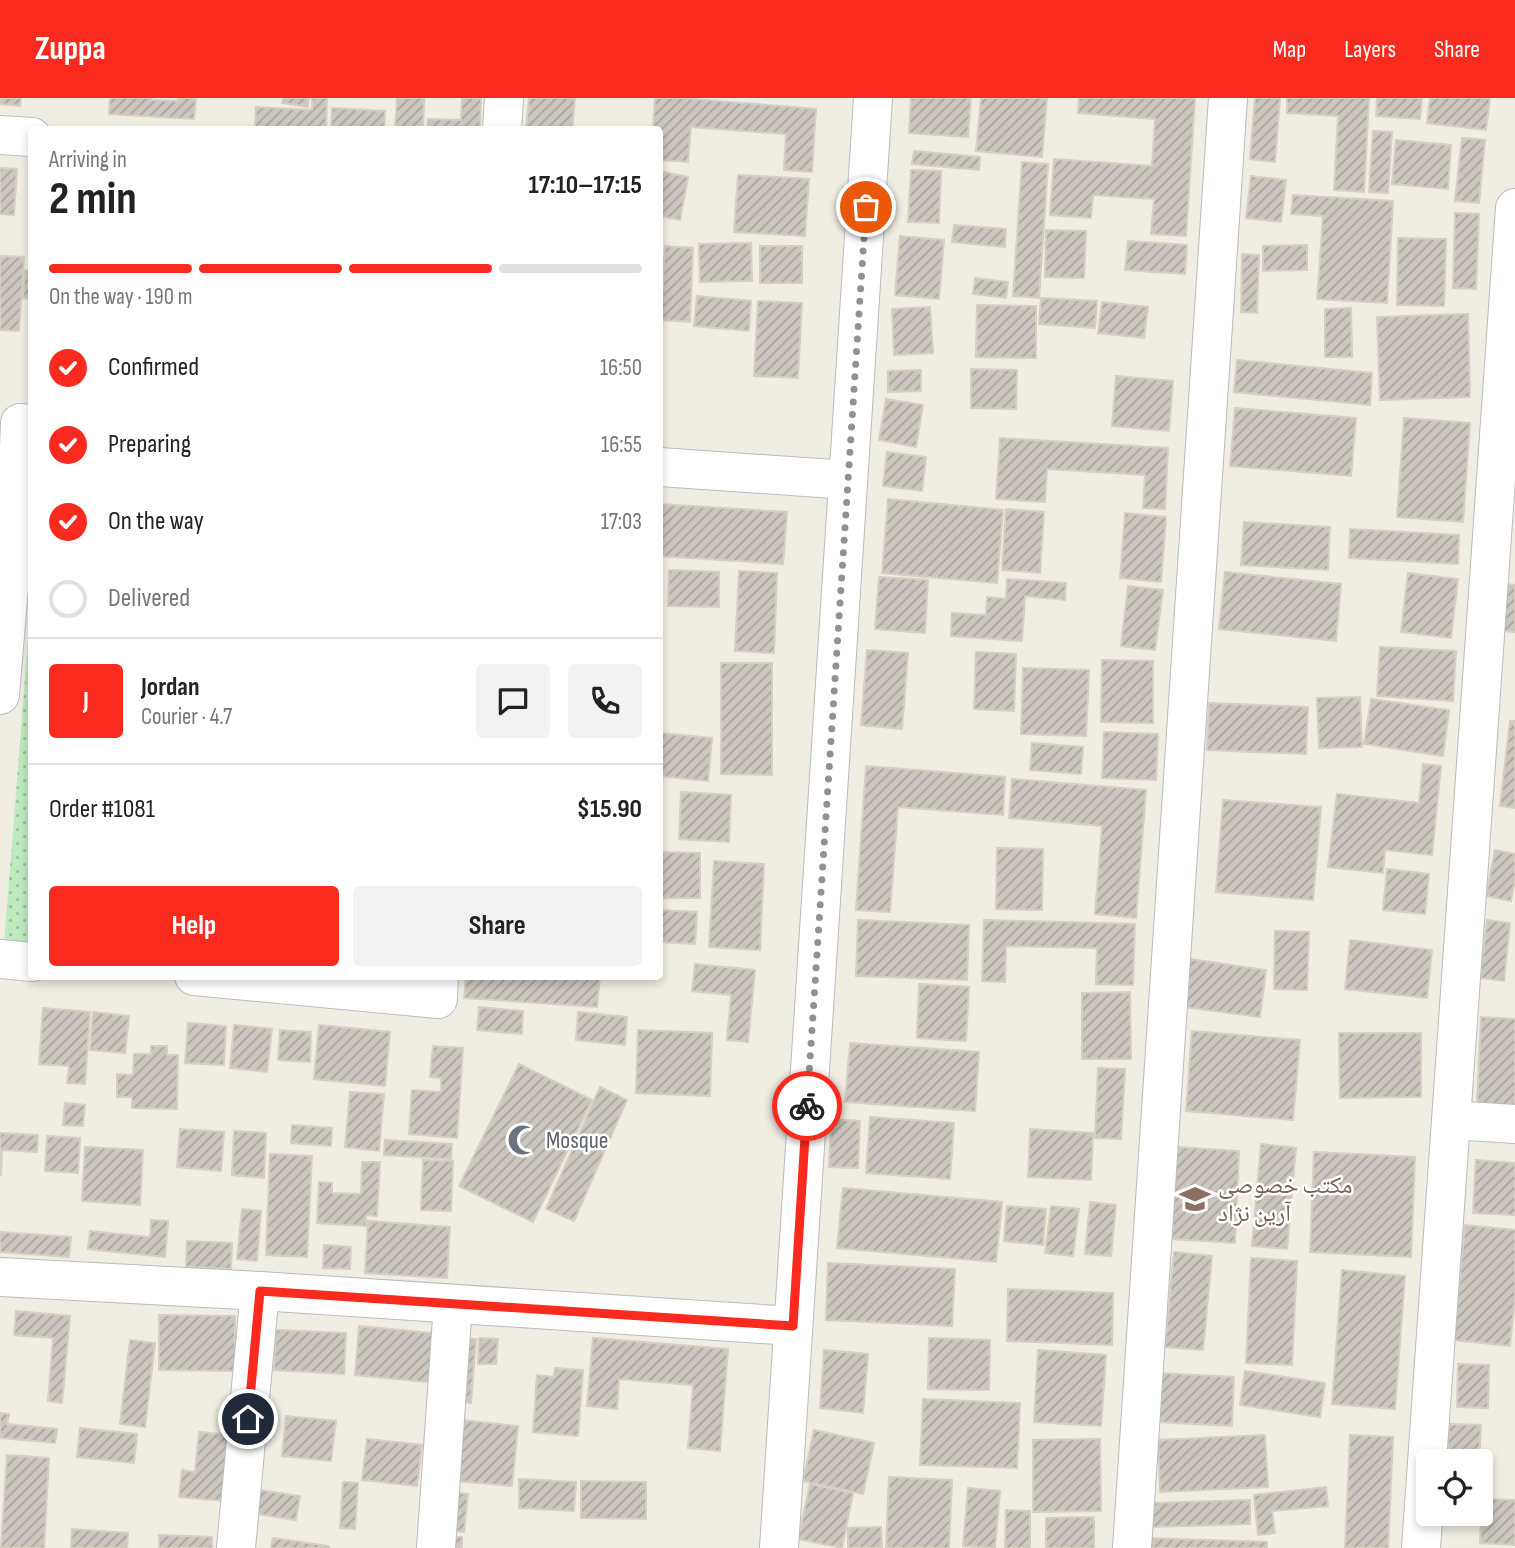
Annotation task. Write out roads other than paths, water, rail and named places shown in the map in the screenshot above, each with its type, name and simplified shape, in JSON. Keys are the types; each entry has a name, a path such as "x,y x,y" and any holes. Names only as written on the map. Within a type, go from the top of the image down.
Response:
{"street":[{"path":"502,126 504,98"},
{"path":"779,1548 873,98"},
{"path":"1132,1548 1227,98"},
{"path":"0,135 28,136"},
{"path":"1421,1548 1515,208"},
{"path":"0,695 17,493 20,423 28,424"},
{"path":"663,467 848,481"},
{"path":"0,959 28,962"},
{"path":"236,980 438,999 439,980"},
{"path":"1451,1120 1515,1124"},
{"path":"0,1277 793,1326"},
{"path":"236,1548 260,1291"},
{"path":"436,1548 453,1304"}],"place":[{"name":"Mosque","path":"523,1140"},
{"name":"مکتب خصوصی آرین نژاد","path":"1195,1199"}]}
